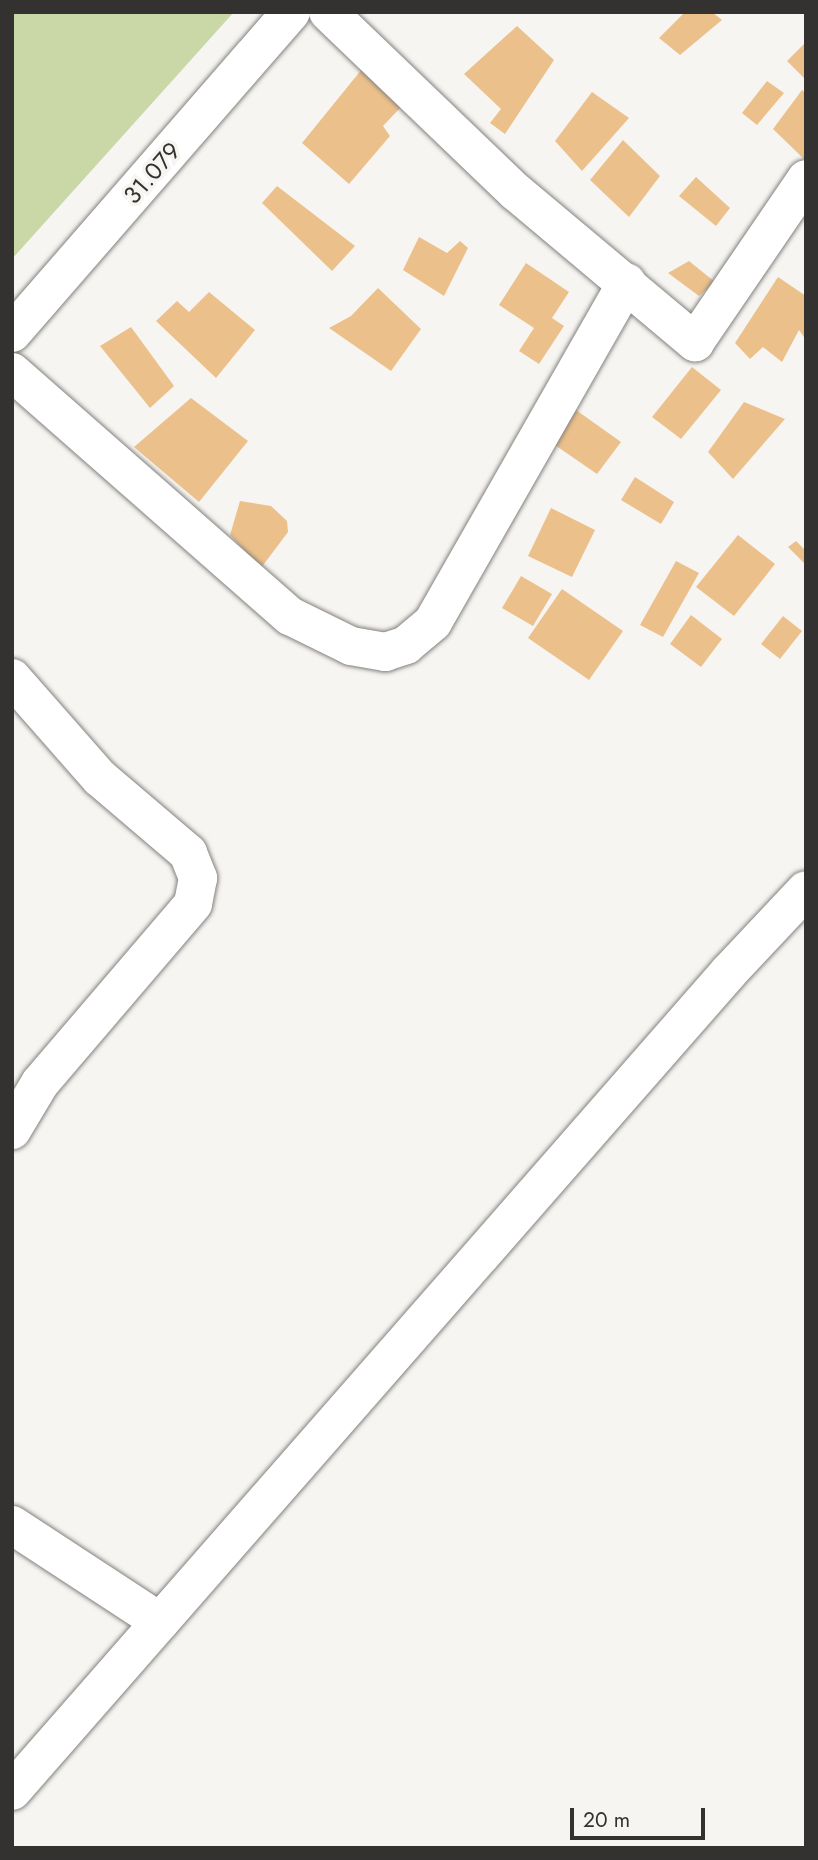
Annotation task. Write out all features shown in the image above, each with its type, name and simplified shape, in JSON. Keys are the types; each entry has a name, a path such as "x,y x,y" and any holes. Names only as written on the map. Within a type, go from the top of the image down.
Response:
{"street":[{"name":"31.079","path":"12,333 291,12"},
{"path":"328,12 516,192 695,342 806,179"},
{"path":"12,372 290,617 351,646 385,652 406,645 433,622 626,282"},
{"path":"12,678 100,778 188,853 198,878 193,904 40,1083 12,1130"},
{"path":"12,1791 720,982 806,890"},
{"path":"12,1525 160,1622"}],"green space":[{"path":"12,12 234,12 12,259"}],"building":[{"path":"685,12 712,12 722,20 680,55 659,38"},
{"path":"517,26 554,60 505,134 490,123 501,109 464,74"},
{"path":"804,44 806,46 806,80 787,61"},
{"path":"362,69 401,107 383,126 390,136 349,184 302,143"},
{"path":"767,81 784,93 757,125 742,113"},
{"path":"802,90 806,93 804,159 773,129"},
{"path":"592,92 629,118 582,171 555,141"},
{"path":"623,140 660,176 629,217 590,180"},
{"path":"696,177 730,208 716,226 679,196"},
{"path":"277,186 355,246 332,271 262,203"},
{"path":"419,237 447,253 460,241 468,248 444,296 403,270"},
{"path":"689,261 715,282 699,296 668,273"},
{"path":"526,263 569,292 552,318 564,326 539,364 519,351 534,328 499,305"},
{"path":"778,277 806,296 806,340 799,330 782,362 763,347 750,359 735,343"},
{"path":"378,288 421,329 391,371 329,328 351,316"},
{"path":"209,292 255,330 216,378 156,321 177,301 189,312"},
{"path":"131,327 174,386 150,408 100,346"},
{"path":"692,367 721,390 681,439 652,417"},
{"path":"191,398 248,441 199,502 134,447"},
{"path":"744,402 785,419 733,479 708,452"},
{"path":"576,410 621,442 597,474 552,443"},
{"path":"635,477 674,502 661,524 621,500"},
{"path":"240,501 271,506 287,521 288,532 261,568 230,535"},
{"path":"551,508 595,530 572,577 528,556"},
{"path":"738,535 775,564 734,616 696,587"},
{"path":"796,541 806,551 806,565 788,547"},
{"path":"676,561 699,573 663,637 640,625"},
{"path":"521,576 552,594 533,626 502,608"},
{"path":"562,589 623,631 589,680 528,638"},
{"path":"691,615 722,639 701,667 670,644"},
{"path":"783,616 802,631 780,659 761,644"}]}
